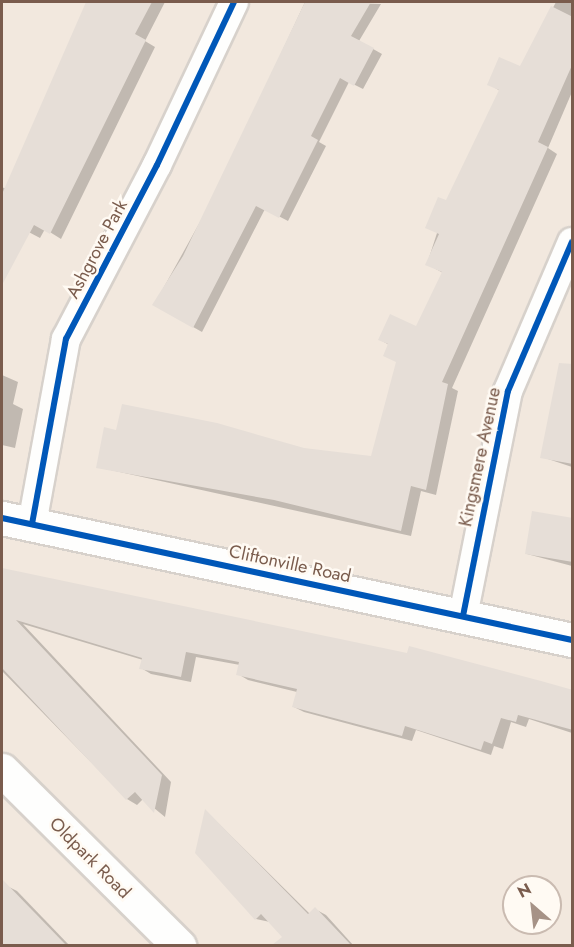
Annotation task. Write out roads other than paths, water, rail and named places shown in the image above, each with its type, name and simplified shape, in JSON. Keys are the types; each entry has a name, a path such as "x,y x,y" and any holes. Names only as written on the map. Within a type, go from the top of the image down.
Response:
{"street":[{"name":"Ashgrove Park","path":"17,521 66,339 157,165 234,2"},
{"name":"Kingsmere Avenue","path":"463,616 508,391 573,242"},
{"name":"Cliftonville Road","path":"17,521 573,640"},
{"name":"Oldpark Road","path":"2,770 179,945"}]}
